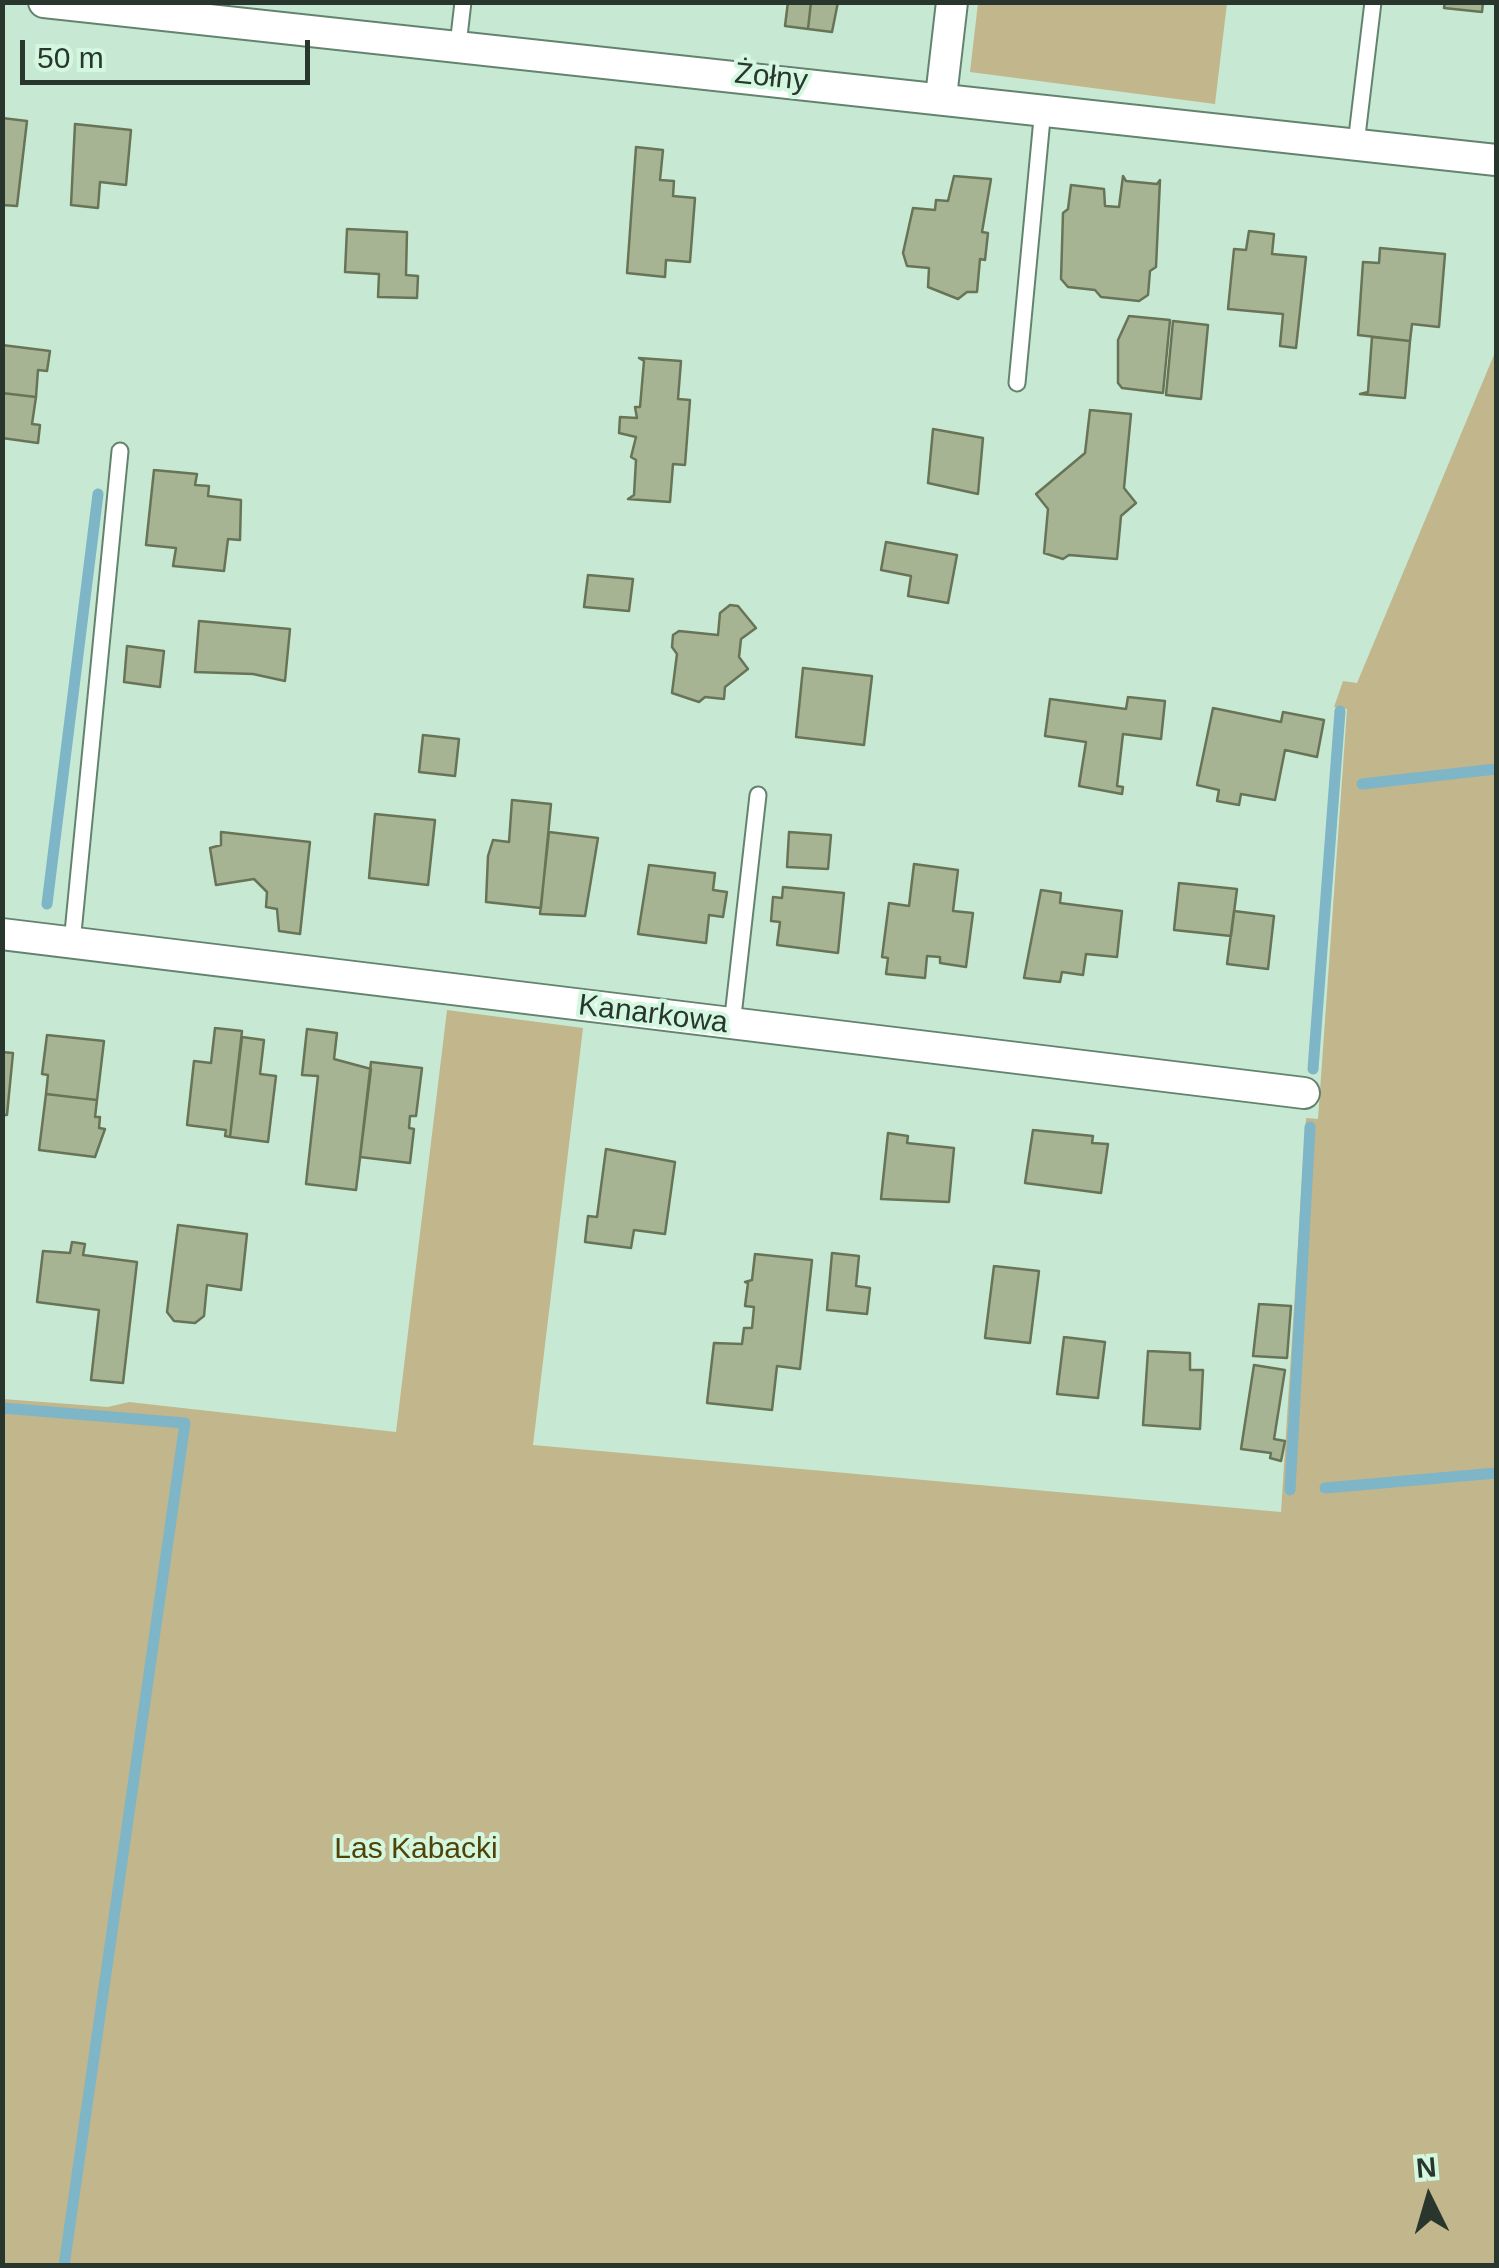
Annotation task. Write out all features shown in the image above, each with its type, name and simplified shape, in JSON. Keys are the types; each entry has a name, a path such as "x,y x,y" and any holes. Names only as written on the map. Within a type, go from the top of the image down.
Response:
{"street":[{"name":"Żołny","path":"44,2 1496,160"},
{"path":"941,97 952,2"},
{"name":"Kanarkowa","path":"2,934 1304,1093"}],"lane":[{"path":"458,45 462,2"},
{"path":"1356,144 1373,2"},
{"path":"1017,383 1043,108"},
{"path":"72,942 120,451"},
{"path":"732,1025 758,794"}],"green space":[{"path":"978,3 1227,3 1215,104 970,72"},
{"name":"Las Kabacki","path":"1496,350 1496,2265 3,2265 3,1399 108,1407 129,1402 396,1432 447,1010 583,1028 533,1445 1281,1512 1306,1118 1318,1119 1347,709 1334,707 1343,681 1357,683"}],"building":[{"path":"788,2 811,2 808,29 785,26"},
{"path":"811,2 838,2 832,32 808,29"},
{"path":"1445,2 1483,2 1482,12 1444,8"},
{"path":"2,118 27,121 17,206 2,205"},
{"path":"75,124 131,130 126,185 100,182 98,208 71,205"},
{"path":"636,147 663,150 660,180 674,181 673,196 695,198 690,262 666,260 665,277 627,273"},
{"path":"954,176 991,179 982,232 988,233 985,260 980,259 977,292 967,292 958,299 928,287 929,268 907,266 903,253 913,208 935,210 936,200 948,201"},
{"path":"1123,176 1126,181 1157,184 1160,180 1156,267 1150,271 1148,295 1139,301 1101,297 1095,290 1068,287 1061,279 1063,213 1068,209 1071,185 1104,189 1105,206 1119,207"},
{"path":"347,229 407,232 406,275 418,276 417,298 378,297 379,274 345,272"},
{"path":"1249,231 1274,234 1272,254 1306,257 1296,348 1280,346 1283,314 1228,309 1234,249 1246,250"},
{"path":"1380,248 1445,254 1439,327 1412,324 1410,341 1358,335 1363,262 1379,263"},
{"path":"1129,316 1170,320 1163,393 1122,388 1118,383 1118,340"},
{"path":"1173,321 1208,325 1201,399 1166,395"},
{"path":"1372,337 1410,341 1405,398 1360,394 1368,392"},
{"path":"2,345 50,351 47,371 38,370 36,397 2,393"},
{"path":"639,358 681,361 678,399 690,400 685,465 673,464 670,502 628,499 634,495 636,460 631,457 636,437 619,433 620,417 637,418 635,407 640,407 644,361"},
{"path":"2,393 36,397 32,424 40,425 38,443 2,438"},
{"path":"1090,410 1131,414 1124,488 1136,503 1121,516 1117,559 1069,555 1063,559 1044,553 1048,509 1036,494 1085,453"},
{"path":"933,429 983,438 978,494 928,483"},
{"path":"154,470 197,474 195,485 209,486 208,496 241,500 240,540 228,539 224,571 173,566 176,548 146,545"},
{"path":"886,542 957,555 948,603 908,596 911,576 881,570"},
{"path":"588,575 633,579 629,611 584,607"},
{"path":"730,605 738,606 756,628 741,639 739,657 748,669 725,687 724,699 705,697 699,702 672,693 677,654 672,647 673,635 679,631 718,635 720,613"},
{"path":"199,621 290,629 285,681 253,674 195,672"},
{"path":"127,646 164,651 160,687 124,682"},
{"path":"803,668 872,676 864,745 796,737"},
{"path":"1128,697 1165,701 1161,739 1123,734 1117,786 1123,787 1122,794 1079,786 1086,742 1045,736 1050,699 1126,709"},
{"path":"1213,708 1281,722 1283,712 1324,720 1317,757 1285,750 1275,800 1241,794 1239,805 1217,801 1219,790 1197,785"},
{"path":"423,735 459,739 455,776 419,772"},
{"path":"512,800 551,804 541,908 486,902 488,856 493,840 509,842"},
{"path":"375,814 435,820 428,885 369,878"},
{"path":"221,832 310,842 300,934 279,931 277,909 266,907 267,892 254,879 216,885 210,848 221,845"},
{"path":"549,832 598,838 585,916 540,914"},
{"path":"789,832 831,835 828,869 787,867"},
{"path":"914,864 958,870 953,911 973,913 966,967 940,963 940,957 927,956 925,978 886,974 888,958 882,957 889,903 909,906"},
{"path":"649,865 715,873 713,890 727,892 723,917 709,915 706,943 638,934"},
{"path":"1179,883 1237,889 1231,936 1174,930"},
{"path":"783,887 844,893 838,953 777,945 780,922 771,921 773,897 782,898"},
{"path":"1041,890 1061,893 1060,903 1122,911 1117,957 1086,954 1083,975 1062,972 1060,982 1024,978"},
{"path":"1234,911 1274,916 1268,969 1227,964"},
{"path":"215,1028 242,1031 230,1137 225,1136 226,1130 187,1125 194,1061 211,1063"},
{"path":"307,1029 337,1033 334,1059 371,1069 356,1190 306,1184 318,1076 302,1075"},
{"path":"47,1035 104,1041 97,1100 46,1094 48,1075 42,1074"},
{"path":"242,1037 264,1040 260,1074 276,1076 268,1142 230,1137"},
{"path":"2,1052 13,1053 7,1115 2,1115"},
{"path":"371,1062 422,1068 416,1116 410,1116 409,1128 414,1129 410,1163 360,1157"},
{"path":"46,1094 97,1100 95,1117 100,1117 99,1128 105,1129 95,1157 39,1150"},
{"path":"1033,1130 1093,1136 1092,1143 1108,1144 1101,1193 1025,1183"},
{"path":"888,1133 908,1136 907,1143 954,1148 949,1202 881,1199"},
{"path":"606,1149 675,1162 665,1234 634,1230 631,1248 585,1242 588,1216 597,1217"},
{"path":"178,1225 247,1234 241,1290 207,1285 204,1316 195,1323 174,1321 167,1312"},
{"path":"72,1242 85,1244 83,1255 137,1262 123,1383 91,1380 99,1310 37,1302 43,1251 70,1253"},
{"path":"832,1253 859,1256 856,1286 870,1288 867,1314 827,1310"},
{"path":"755,1254 812,1260 800,1369 777,1366 772,1410 707,1403 714,1343 742,1344 744,1328 752,1328 754,1307 745,1306 745,1282 752,1280"},
{"path":"994,1266 1039,1271 1030,1343 985,1338"},
{"path":"1259,1304 1291,1306 1287,1358 1253,1356"},
{"path":"1064,1337 1105,1342 1098,1398 1057,1394"},
{"path":"1148,1351 1190,1353 1190,1370 1203,1370 1200,1429 1143,1425"},
{"path":"1254,1365 1285,1370 1274,1439 1285,1441 1281,1461 1270,1458 1271,1453 1241,1449"}],"waterway":[{"path":"47,904 98,494"},
{"path":"1313,1069 1340,711"},
{"path":"1362,784 1496,769"},
{"path":"1290,1490 1310,1127"},
{"path":"2,1408 185,1423 64,2266"},
{"path":"1325,1488 1496,1473"}]}
